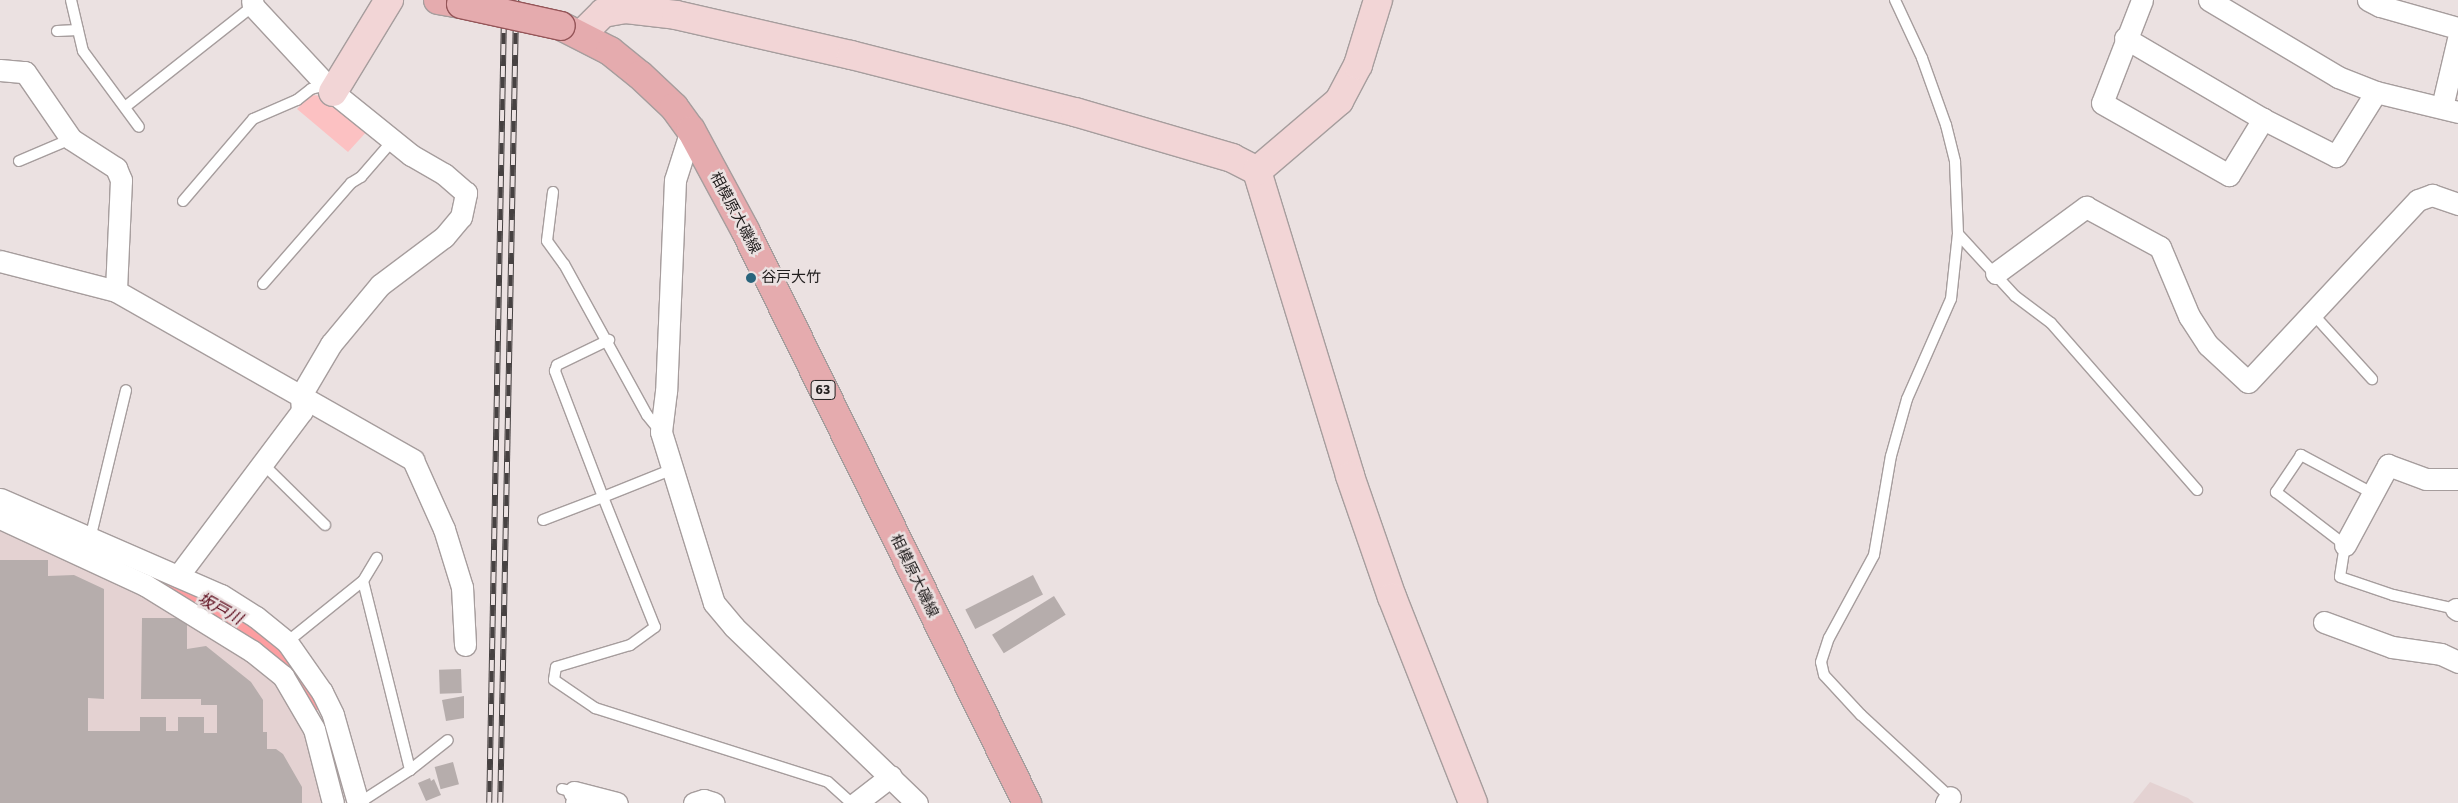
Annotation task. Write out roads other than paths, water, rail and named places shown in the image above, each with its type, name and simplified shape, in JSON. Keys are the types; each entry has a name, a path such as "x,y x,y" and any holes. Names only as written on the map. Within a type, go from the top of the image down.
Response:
{"main road":[{"name":"相模原大磯線","path":"449,2 572,30 640,74 674,107 691,130 749,238 1027,803"}],"street":[{"path":"329,88 389,0"},
{"path":"1257,171 1339,101 1358,65 1378,0"},
{"path":"2142,0 2125,38 2102,103 2229,175 2264,119"},
{"path":"2209,0 2237,7 2338,77 2376,92 2450,110 2458,39"},
{"path":"2368,0 2380,6 2458,28"},
{"path":"178,576 302,411 301,395 331,344 380,285 444,237 461,217 466,193 444,174 393,140 329,88 253,3"},
{"path":"572,30 598,6 676,15 851,55 1084,115 1232,158 1257,171 1350,476 1392,597 1473,803"},
{"path":"2125,38 2264,119 2336,156 2376,92"},
{"path":"0,70 26,72 71,139 116,168 121,180 116,291"},
{"path":"691,130 675,180 666,391 661,432 714,603 734,627 917,803"},
{"path":"1996,273 2086,207 2160,247 2189,316 2208,345 2248,382 2418,200 2432,195 2458,204"},
{"path":"0,260 116,291 413,460 444,529 462,587 465,646"},
{"path":"2345,545 2388,465 2426,479 2458,479"},
{"path":"0,499 221,596 256,617 286,642 322,692 333,715 358,803"},
{"path":"0,518 145,585 252,651 283,676 314,729 333,803"},
{"path":"2324,622 2392,647 2440,654 2458,662"},
{"path":"856,803 891,776"},
{"path":"569,795 617,803"},
{"path":"694,803 704,800 714,803"}],"lane":[{"path":"71,0 82,50 139,127"},
{"path":"1895,0 1922,58 1946,125 1955,162 1958,234 1951,299 1907,399 1891,456 1874,555 1829,638 1821,662 1824,675 1861,715 1948,800"},
{"path":"125,107 253,3"},
{"path":"57,31 78,30"},
{"path":"183,201 253,119 297,100 311,89 329,88"},
{"path":"18,161 71,139"},
{"path":"263,284 351,182 361,177 393,140"},
{"path":"553,192 547,241 564,264 609,340 647,415 661,432"},
{"path":"1958,234 1996,273 2015,296 2051,323 2197,490"},
{"path":"2313,314 2372,379"},
{"path":"609,340 556,365 555,371 655,627 630,646 556,667 554,680 595,708 828,782 851,803"},
{"path":"90,539 126,390"},
{"path":"2372,492 2301,455 2276,492 2345,545 2340,577 2393,595 2457,609"},
{"path":"263,464 325,525"},
{"path":"543,520 673,469"},
{"path":"286,642 363,581 377,558"},
{"path":"363,581 410,770"},
{"path":"358,803 410,770 448,740"}],"waterway":[{"name":"坂戸川","path":"163,580 232,613 260,633 295,668 312,694"}],"railway":[{"path":"489,803 504,0"},
{"path":"500,803 516,0"}],"place":[{"name":"谷戸大竹","path":"751,278"}]}
